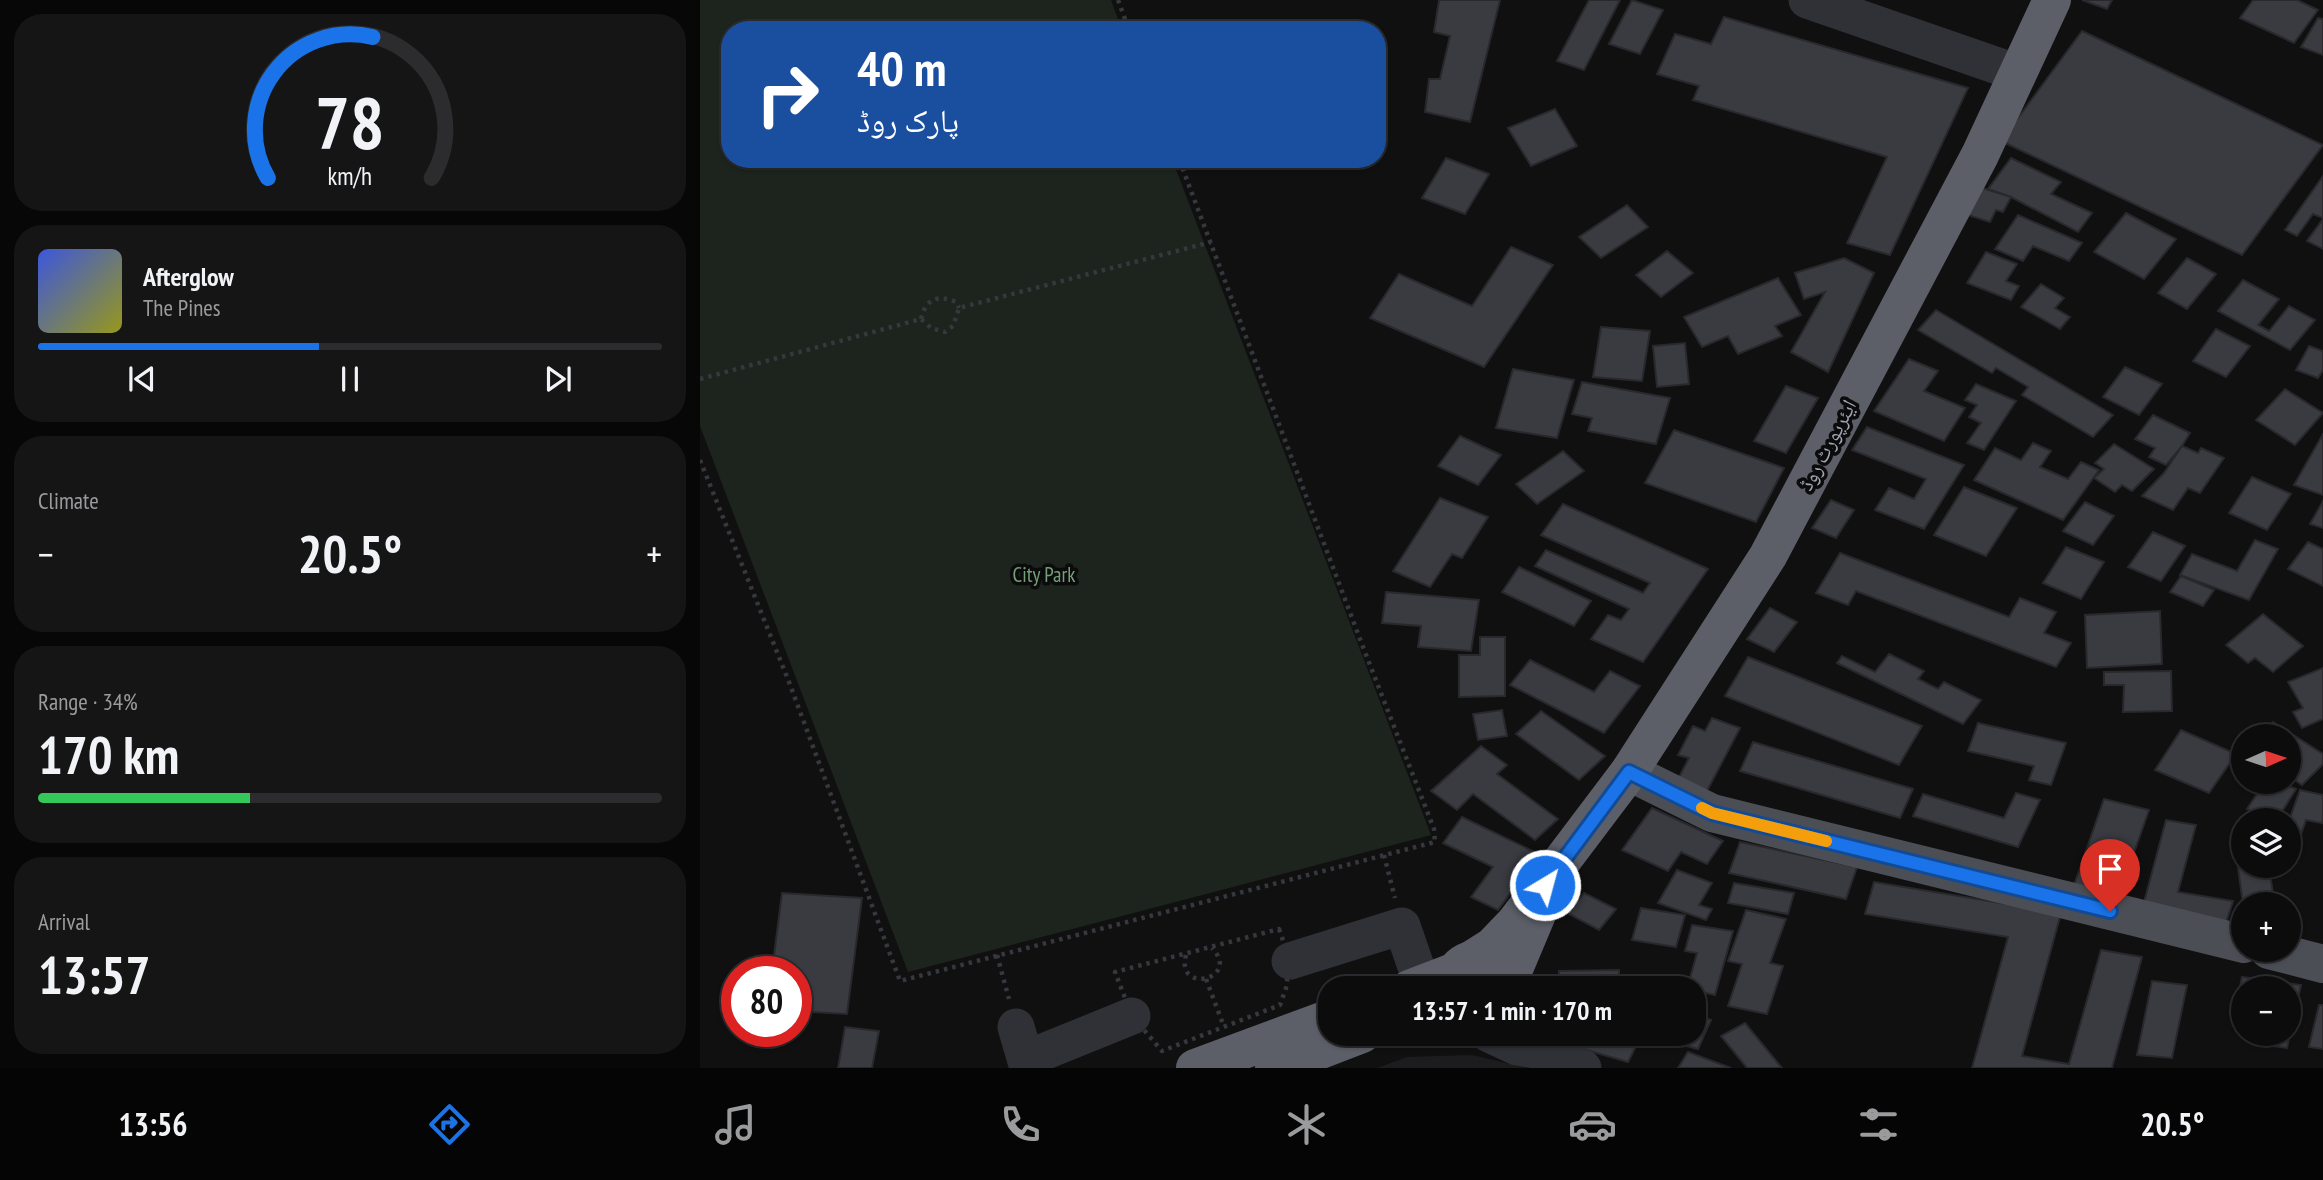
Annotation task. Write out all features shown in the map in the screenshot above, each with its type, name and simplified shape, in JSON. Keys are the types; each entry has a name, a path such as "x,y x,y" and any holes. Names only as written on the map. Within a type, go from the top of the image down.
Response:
{"highway":[{"name":"ایئرپورٹ روڈ","path":"1446,976 1493,946 1560,866 1629,772 1768,556 1980,155 2052,0"},
{"name":"ایئرپورٹ روڈ","path":"1514,976 1560,866"},
{"path":"1448,976 1486,959 1496,963 1506,976"},
{"path":"1195,1068 1318,1022"},
{"path":"1274,1068 1331,1046"}],"main road":[{"path":"1629,772 1712,813 2231,941"},
{"path":"2301,958 2323,964"}],"street":[{"path":"1807,0 2018,73"},
{"path":"1290,961 1402,926 1441,976"},
{"path":"1023,1051 1132,1016"},
{"path":"1545,1046 1583,1068"}],"path":[{"path":"1118,0 1126,21"},
{"path":"700,460 789,682 900,981 1435,842 1434,829 1182,168"},
{"path":"959,308 1211,242"},
{"path":"946,298 956,302 959,308 953,326 945,332 931,328 921,319 924,306 934,299 946,298"},
{"path":"700,379 921,319"},
{"path":"1384,855 1402,926"},
{"path":"1279,929 1290,961 1280,1005 1162,1051 1132,1016 1115,972 1279,929"},
{"path":"1186,955 1184,964 1188,974 1197,979 1206,979 1219,968 1218,956 1211,947"},
{"path":"997,955 1023,1051"},
{"path":"1206,979 1224,1026"}],"shaded area":[{"path":"1472,1055 1527,1068 1377,1068 1407,1057"}],"green space":[{"name":"City Park","path":"700,0 1111,0 1119,21 721,21 721,168 1175,168 1431,835 908,972 700,426"}],"building":[{"path":"1439,0 1500,0 1470,122 1425,112 1429,79 1440,79 1450,36 1434,32"},
{"path":"1589,0 1620,0 1584,70 1557,61"},
{"path":"1632,0 1663,10 1640,54 1609,44"},
{"path":"2082,0 2112,0 2107,9"},
{"path":"2253,0 2297,0 2318,10 2294,43 2240,18"},
{"path":"1724,17 1968,88 1890,255 1847,243 1887,157 1693,100 1699,86 1657,74 1675,34 1711,44"},
{"path":"2318,18 2323,19 2323,55 2301,47"},
{"path":"2082,31 2323,145 2242,255 2001,141"},
{"path":"1555,109 1577,146 1531,166 1508,128"},
{"path":"1446,158 1489,174 1465,214 1422,198"},
{"path":"2011,158 2061,182 2051,194 2092,213 2078,232 2011,197 1988,189"},
{"path":"2323,176 2323,218 2313,214 2297,236 2285,230"},
{"path":"1979,187 2011,197 2003,212 1996,210 1990,222 1965,214"},
{"path":"1627,205 1648,227 1601,258 1579,237"},
{"path":"2126,213 2176,239 2144,279 2094,252"},
{"path":"2018,215 2082,243 2069,261 2033,246 2023,261 1995,249"},
{"path":"2323,219 2323,249 2307,241"},
{"path":"1511,247 1553,265 1484,367 1370,318 1399,274 1472,306"},
{"path":"1667,251 1693,273 1661,297 1636,275"},
{"path":"1986,252 2017,264 2006,281 2019,286 2011,300 1967,283"},
{"path":"1844,258 1874,273 1828,372 1791,352 1825,292 1804,299 1795,273"},
{"path":"2187,258 2216,274 2187,309 2158,293"},
{"path":"1778,278 1801,315 1775,326 1782,336 1738,354 1728,336 1702,347 1684,317"},
{"path":"2243,280 2279,299 2258,325 2269,331 2289,306 2315,320 2290,350 2218,311"},
{"path":"2041,284 2064,298 2055,308 2070,317 2060,329 2021,307"},
{"path":"1936,310 2113,415 2093,437 2022,395 2028,387 1996,368 1992,373 1918,330"},
{"path":"1601,327 1650,331 1642,381 1593,377"},
{"path":"2216,329 2250,346 2226,377 2193,361"},
{"path":"1685,343 1689,384 1657,387 1653,346"},
{"path":"2309,346 2323,351 2323,370 2318,378 2296,370"},
{"path":"1909,359 1938,371 1924,391 1965,408 1944,441 1874,411"},
{"path":"2125,367 2162,384 2139,415 2103,397"},
{"path":"1513,369 1574,380 1557,438 1496,428"},
{"path":"1582,382 1670,398 1656,444 1588,431 1592,418 1572,414"},
{"path":"1976,384 2016,401 1984,450 1967,443 1981,423 1969,417 1977,405 1965,400"},
{"path":"1786,386 1818,398 1786,453 1754,441"},
{"path":"2285,389 2323,413 2295,445 2256,420"},
{"path":"2153,415 2190,433 2166,465 2149,457 2155,448 2135,439"},
{"path":"1867,427 1964,465 1924,529 1875,510 1889,488 1914,499 1926,479 1852,450"},
{"path":"1674,430 1784,468 1756,522 1645,483"},
{"path":"2323,434 2323,495 2294,485"},
{"path":"1460,436 1501,455 1478,485 1438,466"},
{"path":"2033,443 2051,451 2040,467 2068,479 2081,462 2099,470 2063,520 1974,480 1995,448 2021,460"},
{"path":"2114,444 2154,469 2132,491 2122,485 2115,492 2094,478 2104,469 2095,463"},
{"path":"2182,446 2198,453 2201,448 2224,458 2200,493 2188,488 2173,510 2142,496 2164,473"},
{"path":"1563,451 1584,471 1537,504 1516,484"},
{"path":"2252,477 2291,494 2267,530 2229,513"},
{"path":"1964,487 2017,508 1986,556 1934,535"},
{"path":"1440,498 1488,517 1462,558 1452,554 1430,587 1393,571"},
{"path":"1831,500 1854,510 1836,538 1812,528"},
{"path":"2323,501 2323,528 2310,524"},
{"path":"2085,502 2114,516 2093,545 2063,531"},
{"path":"1563,504 1708,569 1643,662 1591,639 1608,615 1621,620 1629,609 1535,566 1546,550 1643,593 1650,583 1541,535"},
{"path":"2153,532 2185,546 2161,581 2128,567"},
{"path":"2255,540 2278,549 2249,600 2180,575 2192,554 2237,571"},
{"path":"2308,542 2323,549 2323,586 2288,569"},
{"path":"2066,547 2104,562 2081,599 2043,583"},
{"path":"1840,553 2009,617 2020,598 2056,612 2044,633 2071,643 2056,667 1856,591 1848,605 1816,593"},
{"path":"1519,567 1591,601 1574,626 1502,592"},
{"path":"2181,576 2214,590 2203,606 2170,592"},
{"path":"1386,592 1479,600 1471,651 1418,647 1421,626 1382,623"},
{"path":"1770,608 1797,622 1774,652 1747,639"},
{"path":"2160,611 2162,664 2087,668 2085,615"},
{"path":"2263,614 2303,646 2273,672 2255,658 2248,663 2226,645"},
{"path":"1480,637 1505,637 1505,696 1459,697 1459,655 1480,655"},
{"path":"1889,654 1924,671 1918,679 1938,689 1944,682 1981,700 1963,724 1837,663 1842,656 1875,672"},
{"path":"1748,657 1922,726 1899,765 1725,696"},
{"path":"1530,660 1594,692 1610,671 1640,686 1604,733 1510,685"},
{"path":"2323,668 2323,719 2302,728 2293,712 2303,708 2288,682"},
{"path":"2171,671 2172,711 2123,712 2124,685 2104,685 2104,672"},
{"path":"1502,710 1507,736 1478,740 1473,714"},
{"path":"1541,711 1605,756 1579,780 1516,734"},
{"path":"1712,718 1740,728 1707,791 1677,781 1689,758 1678,755 1693,726 1705,731"},
{"path":"1978,723 2066,743 2051,785 2029,780 2034,766 1968,751"},
{"path":"2181,730 2231,752 2231,761 2209,793 2155,770"},
{"path":"2301,740 2323,754 2323,764 2302,785"},
{"path":"1753,742 1913,789 1900,818 1740,771"},
{"path":"1481,746 1507,765 1497,774 1558,819 1535,840 1473,794 1457,810 1431,791"},
{"path":"2301,790 2323,795 2322,823 2306,820 2301,834 2301,808 2294,808"},
{"path":"2016,793 2040,800 2018,847 1913,816 1923,794 2004,818"},
{"path":"2257,794 2293,794 2284,808 2248,808"},
{"path":"2104,799 2149,810 2118,898 2073,888"},
{"path":"1652,808 1723,841 1707,864 1681,852 1668,871 1622,850"},
{"path":"1462,817 1539,854 1498,910 1471,897 1493,867 1443,843"},
{"path":"2166,820 2196,825 2178,892 2231,901 2226,923 2142,910"},
{"path":"1740,842 1857,867 1846,899 1729,873"},
{"path":"1677,870 1712,883 1699,905 1712,909 1706,920 1658,903"},
{"path":"2239,878 2271,878 2273,892 2241,892"},
{"path":"1874,882 2061,913 2022,1056 2069,1064 2101,950 2142,957 2112,1068 1972,1068 2008,937 1865,914"},
{"path":"1734,883 1794,893 1788,914 1728,903"},
{"path":"782,893 862,898 847,1014 812,1012 812,956 774,956"},
{"path":"1584,893 1616,909 1599,930 1567,913"},
{"path":"1641,908 1685,915 1676,947 1632,940"},
{"path":"1746,910 1786,919 1770,963 1783,966 1767,1014 1728,1006 1742,964 1728,961"},
{"path":"1692,925 1733,931 1715,995 1706,993 1706,976 1691,976 1697,953 1685,951"},
{"path":"1619,970 1619,976 1559,976 1559,971"},
{"path":"2152,981 2187,985 2172,1058 2137,1055"},
{"path":"2319,1005 2323,1005 2323,1049 2309,1047"},
{"path":"1706,1019 1711,1020 1706,1031"},
{"path":"1745,1023 1782,1068 1747,1068 1721,1036"},
{"path":"845,1027 879,1031 872,1068 838,1068"},
{"path":"1573,1046 1636,1046 1628,1062"},
{"path":"1688,1052 1731,1068 1678,1068"}],"slow traffic":[{"path":"1702,808 1712,813 1826,841"}],"route":[{"path":"1545,885 1629,772 1712,813 2110,911"}]}
